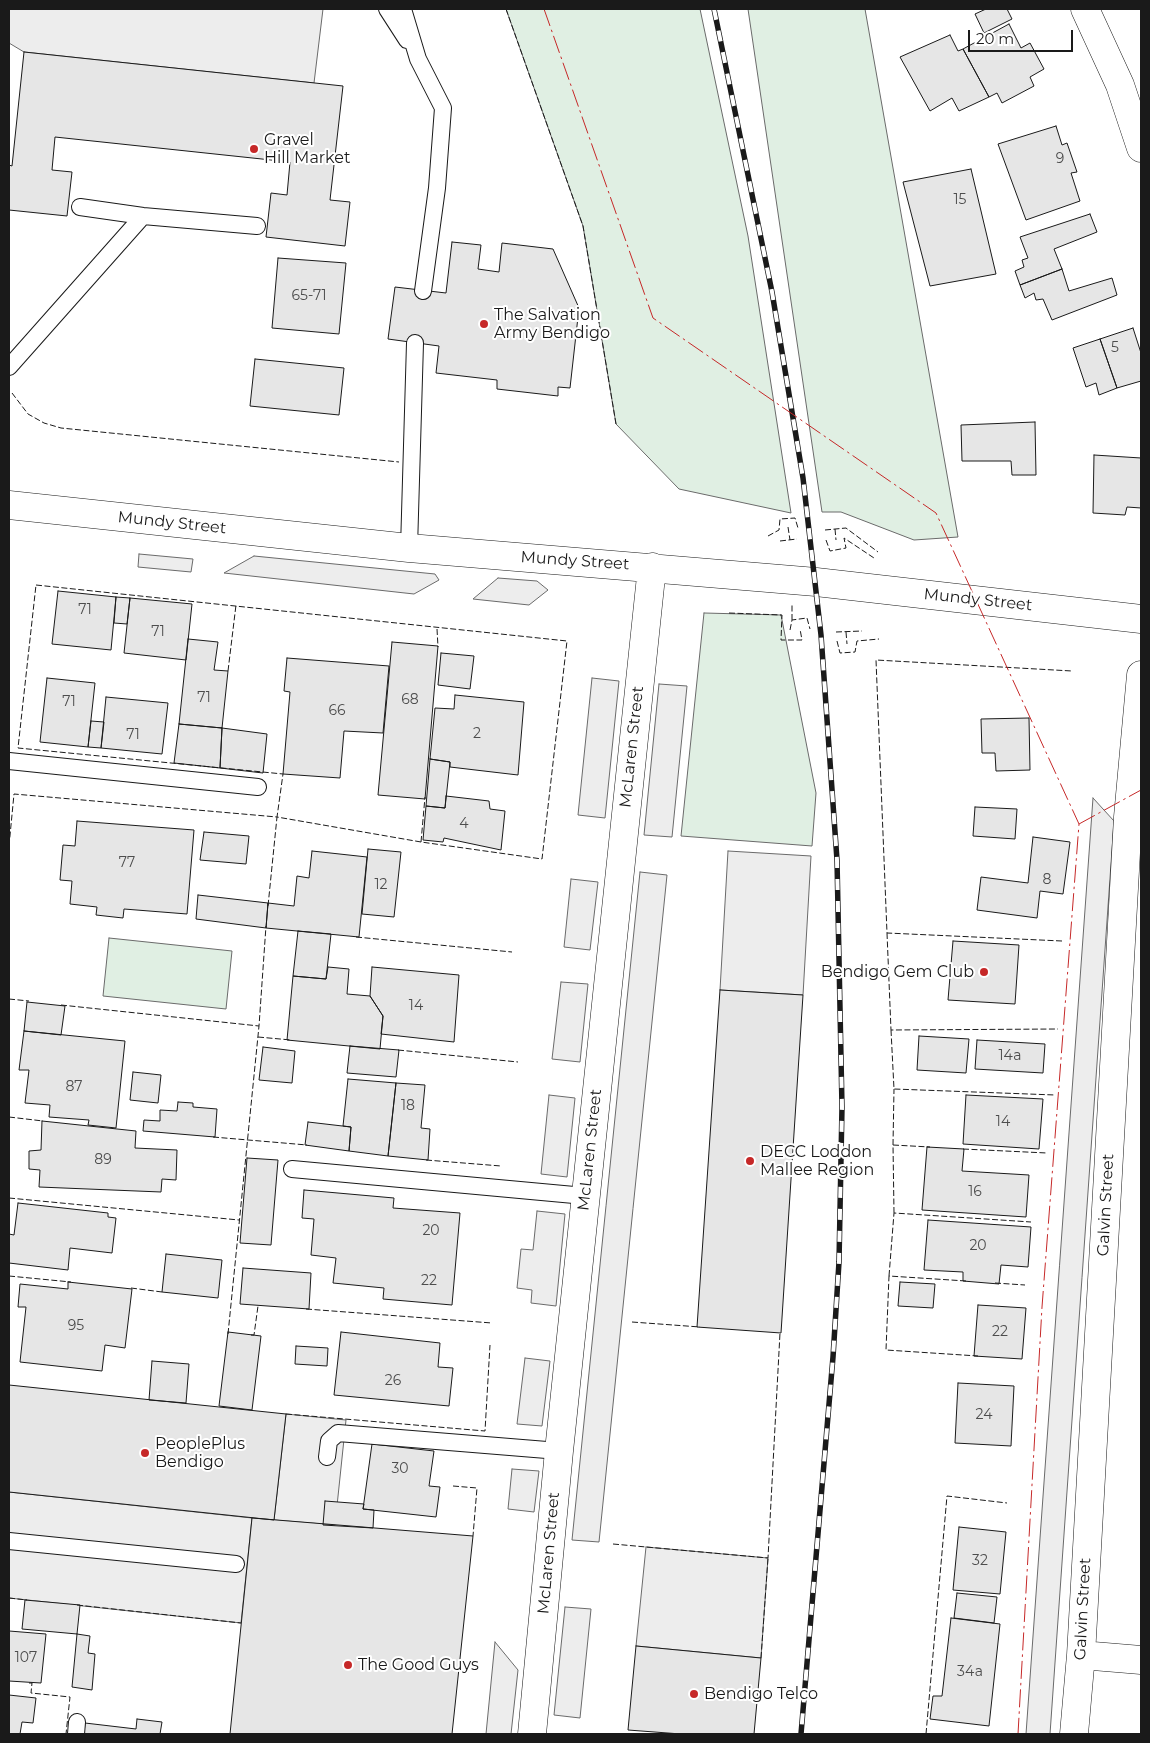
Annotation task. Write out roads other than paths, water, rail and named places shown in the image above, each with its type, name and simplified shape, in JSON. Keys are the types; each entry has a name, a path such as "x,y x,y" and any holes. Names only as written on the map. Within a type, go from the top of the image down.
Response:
{"street":[{"path":"1085,9 1120,85 1141,148"},
{"name":"Mundy Street","path":"9,505 409,548 652,566 816,582 1141,619"},
{"name":"McLaren Street","path":"532,1734 585,1196 652,566"},
{"name":"Galvin Street","path":"1074,1734 1081,1654 1128,816 1141,675"},
{"path":"1081,1654 1141,1660"}],"lane":[{"path":"388,9 418,59 443,108 437,188 423,291"},
{"path":"403,9 418,59"},
{"path":"80,208 143,216 257,226"},
{"path":"9,367 143,216"},
{"path":"409,548 415,343"},
{"path":"9,761 258,787"},
{"path":"292,1169 585,1196"},
{"path":"327,1457 329,1441 338,1433 559,1451"},
{"path":"9,1541 236,1564"}],"railway":[{"path":"714,9 772,292 803,478 821,635 837,860 842,1107 839,1262 833,1357 801,1734"}],"place":[{"name":"Gravel Hill Market","path":"254,149"},
{"name":"The Salvation Army Bendigo","path":"484,324"},
{"name":"Bendigo Gem Club","path":"984,972"},
{"name":"DECC Loddon Mallee Region","path":"750,1161"},
{"name":"PeoplePlus Bendigo","path":"145,1453"},
{"name":"The Good Guys","path":"348,1665"},
{"name":"Bendigo Telco","path":"694,1694"}]}
